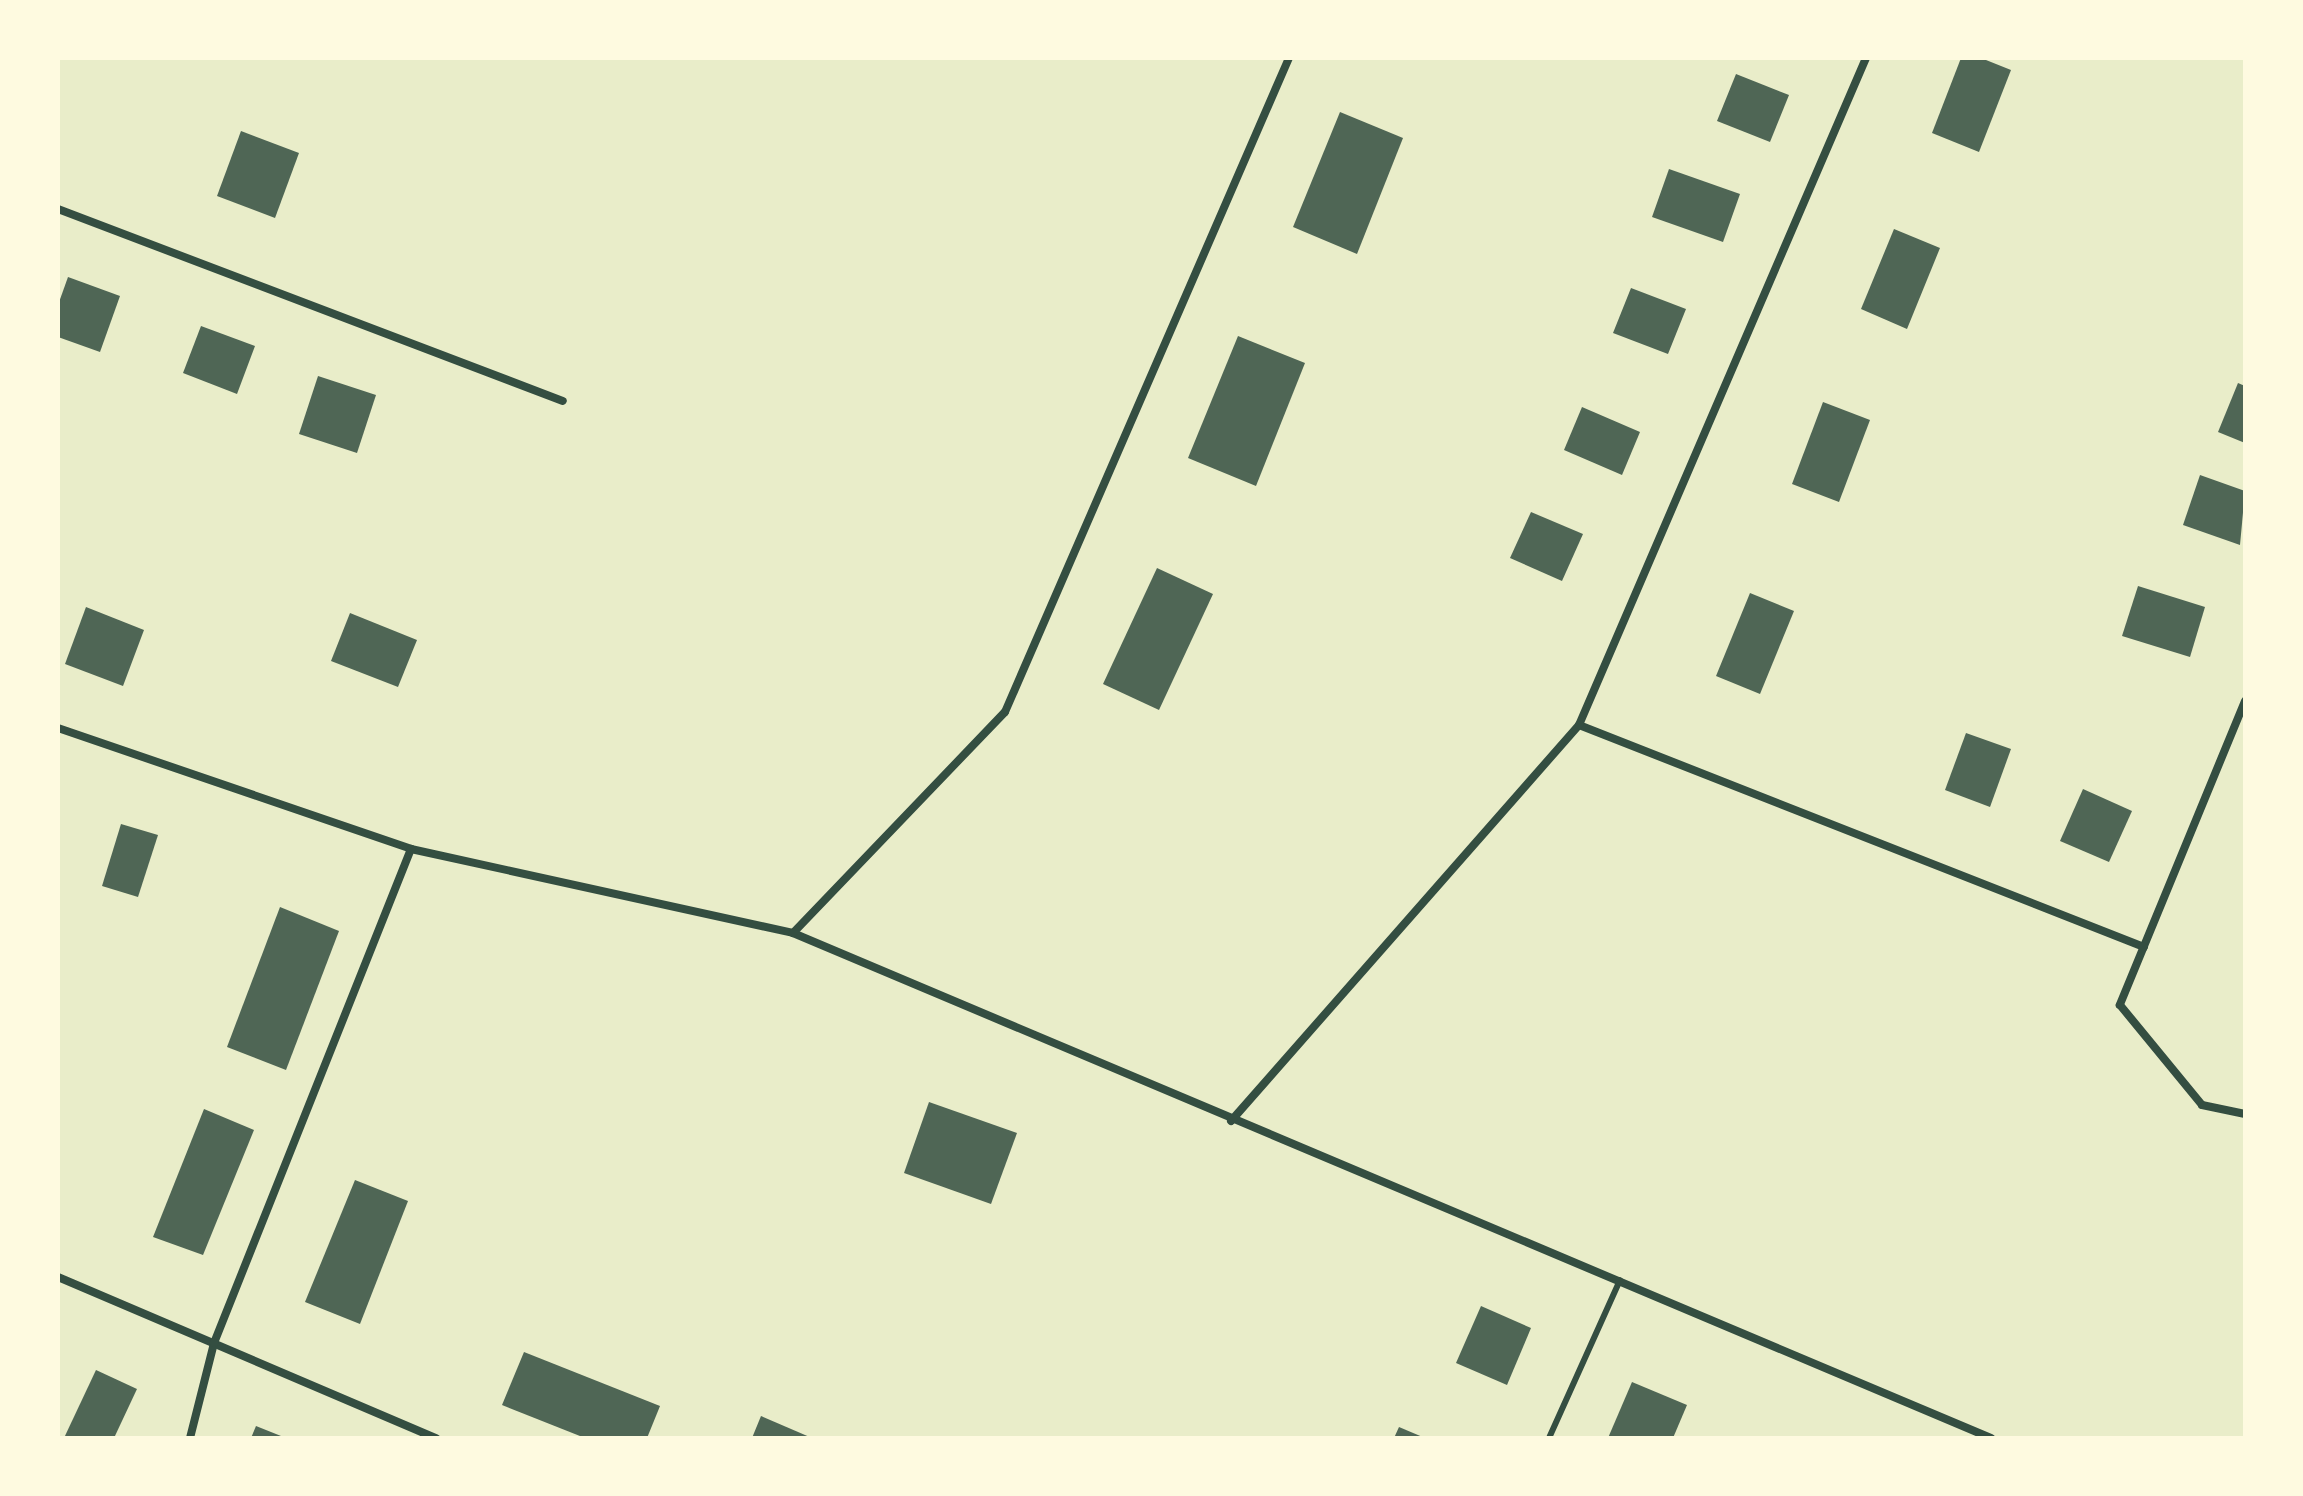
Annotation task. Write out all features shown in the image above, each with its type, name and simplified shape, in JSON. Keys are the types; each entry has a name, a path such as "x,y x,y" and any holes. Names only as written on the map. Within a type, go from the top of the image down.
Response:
{"street":[{"path":"793,933 1005,712 1289,58"},
{"path":"1231,1121 1579,725 1866,58"},
{"path":"58,209 563,401"},
{"path":"2245,701 2120,1005 2202,1105 2245,1114"},
{"path":"1579,725 2144,947"},
{"path":"58,728 411,849 793,933 1231,1121 1620,1280 1991,1438"},
{"path":"190,1438 214,1343 411,849"},
{"path":"58,1277 436,1438"}],"lane":[{"path":"1549,1438 1620,1280"}],"building":[{"path":"1961,58 1981,58 2011,70 1979,152 1932,133"},
{"path":"1736,74 1789,95 1770,142 1717,121"},
{"path":"1340,112 1403,138 1357,254 1293,227"},
{"path":"241,131 299,153 275,218 217,196"},
{"path":"1669,169 1740,194 1723,242 1652,217"},
{"path":"1894,229 1940,248 1907,329 1861,309"},
{"path":"68,277 120,296 100,352 58,337 58,305"},
{"path":"1631,288 1686,309 1668,354 1613,333"},
{"path":"201,326 255,346 237,394 183,373"},
{"path":"1238,336 1305,363 1256,486 1188,458"},
{"path":"318,376 376,395 357,453 299,434"},
{"path":"2238,383 2245,386 2245,443 2218,432"},
{"path":"1823,402 1870,420 1839,502 1792,484"},
{"path":"1582,407 1640,432 1622,475 1564,450"},
{"path":"2200,475 2245,491 2240,545 2183,525"},
{"path":"1531,512 1583,534 1562,581 1510,558"},
{"path":"1157,568 1213,594 1159,710 1103,684"},
{"path":"2138,586 2205,607 2190,657 2122,636"},
{"path":"1750,593 1794,611 1760,694 1716,676"},
{"path":"86,607 144,630 123,686 65,664"},
{"path":"350,613 417,640 398,687 331,661"},
{"path":"1966,733 2011,749 1990,807 1945,790"},
{"path":"2083,789 2132,811 2109,862 2060,841"},
{"path":"121,824 158,835 138,897 102,886"},
{"path":"280,907 339,931 286,1070 227,1047"},
{"path":"929,1102 1017,1133 991,1204 904,1173"},
{"path":"204,1109 254,1130 203,1255 153,1237"},
{"path":"355,1180 408,1201 360,1324 305,1302"},
{"path":"1481,1306 1531,1328 1507,1385 1456,1363"},
{"path":"524,1352 660,1406 647,1438 585,1438 502,1405"},
{"path":"96,1370 137,1389 114,1438 64,1438"},
{"path":"1632,1382 1687,1405 1673,1438 1608,1438"},
{"path":"761,1416 812,1438 752,1438"},
{"path":"256,1426 286,1438 251,1438"},
{"path":"1399,1427 1425,1438 1394,1438"}]}
